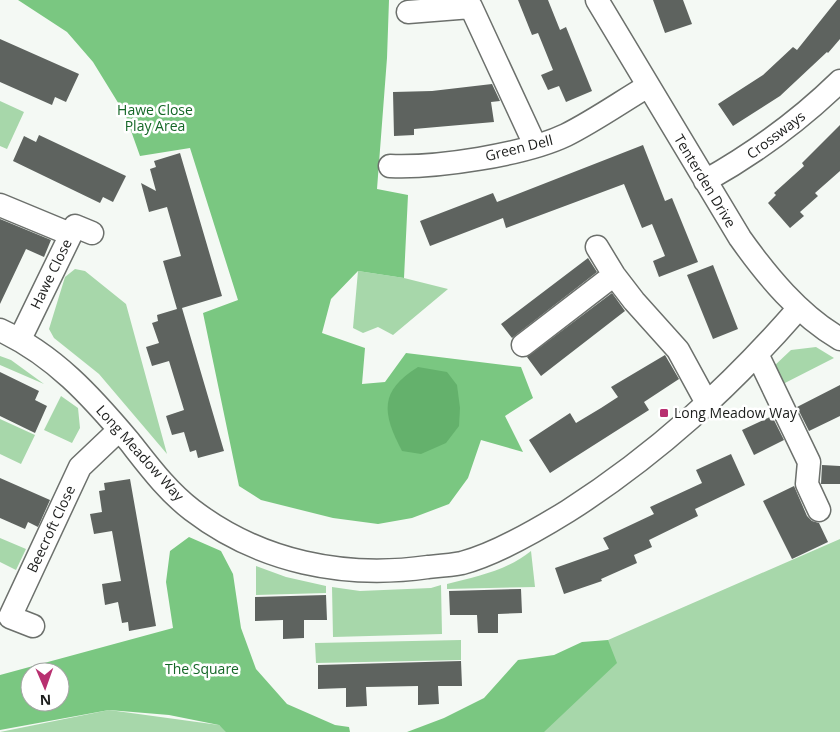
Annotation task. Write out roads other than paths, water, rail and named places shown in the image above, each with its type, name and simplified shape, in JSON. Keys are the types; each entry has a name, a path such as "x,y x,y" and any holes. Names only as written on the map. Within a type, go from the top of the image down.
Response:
{"street":[{"name":"Tenterden Drive","path":"597,0 705,181 762,270 822,328 840,339"},
{"path":"408,12 470,7 535,145"},
{"name":"Crossways","path":"705,181 773,139 816,105 840,81"},
{"name":"Green Dell","path":"401,171 535,145 566,135 648,86"},
{"name":"Hawe Close","path":"0,205 81,234 10,335"},
{"path":"597,247 614,275 634,302 678,350 708,404"},
{"path":"524,345 614,275"},
{"name":"Long Meadow Way","path":"10,335 76,382 167,486 191,508 232,537 287,558 328,568 359,572 399,571 463,562 533,533 612,483 708,404 758,356 800,308"},
{"path":"758,356 809,462 808,484 819,510"},
{"name":"Beecroft Close","path":"33,626 10,617 8,598 80,467 119,430"}],"place":[{"name":"Long Meadow Way","path":"664,413"}],"park label":[{"name":"Hawe Close Play Area","path":"155,118"},
{"name":"The Square","path":"202,669"}]}
